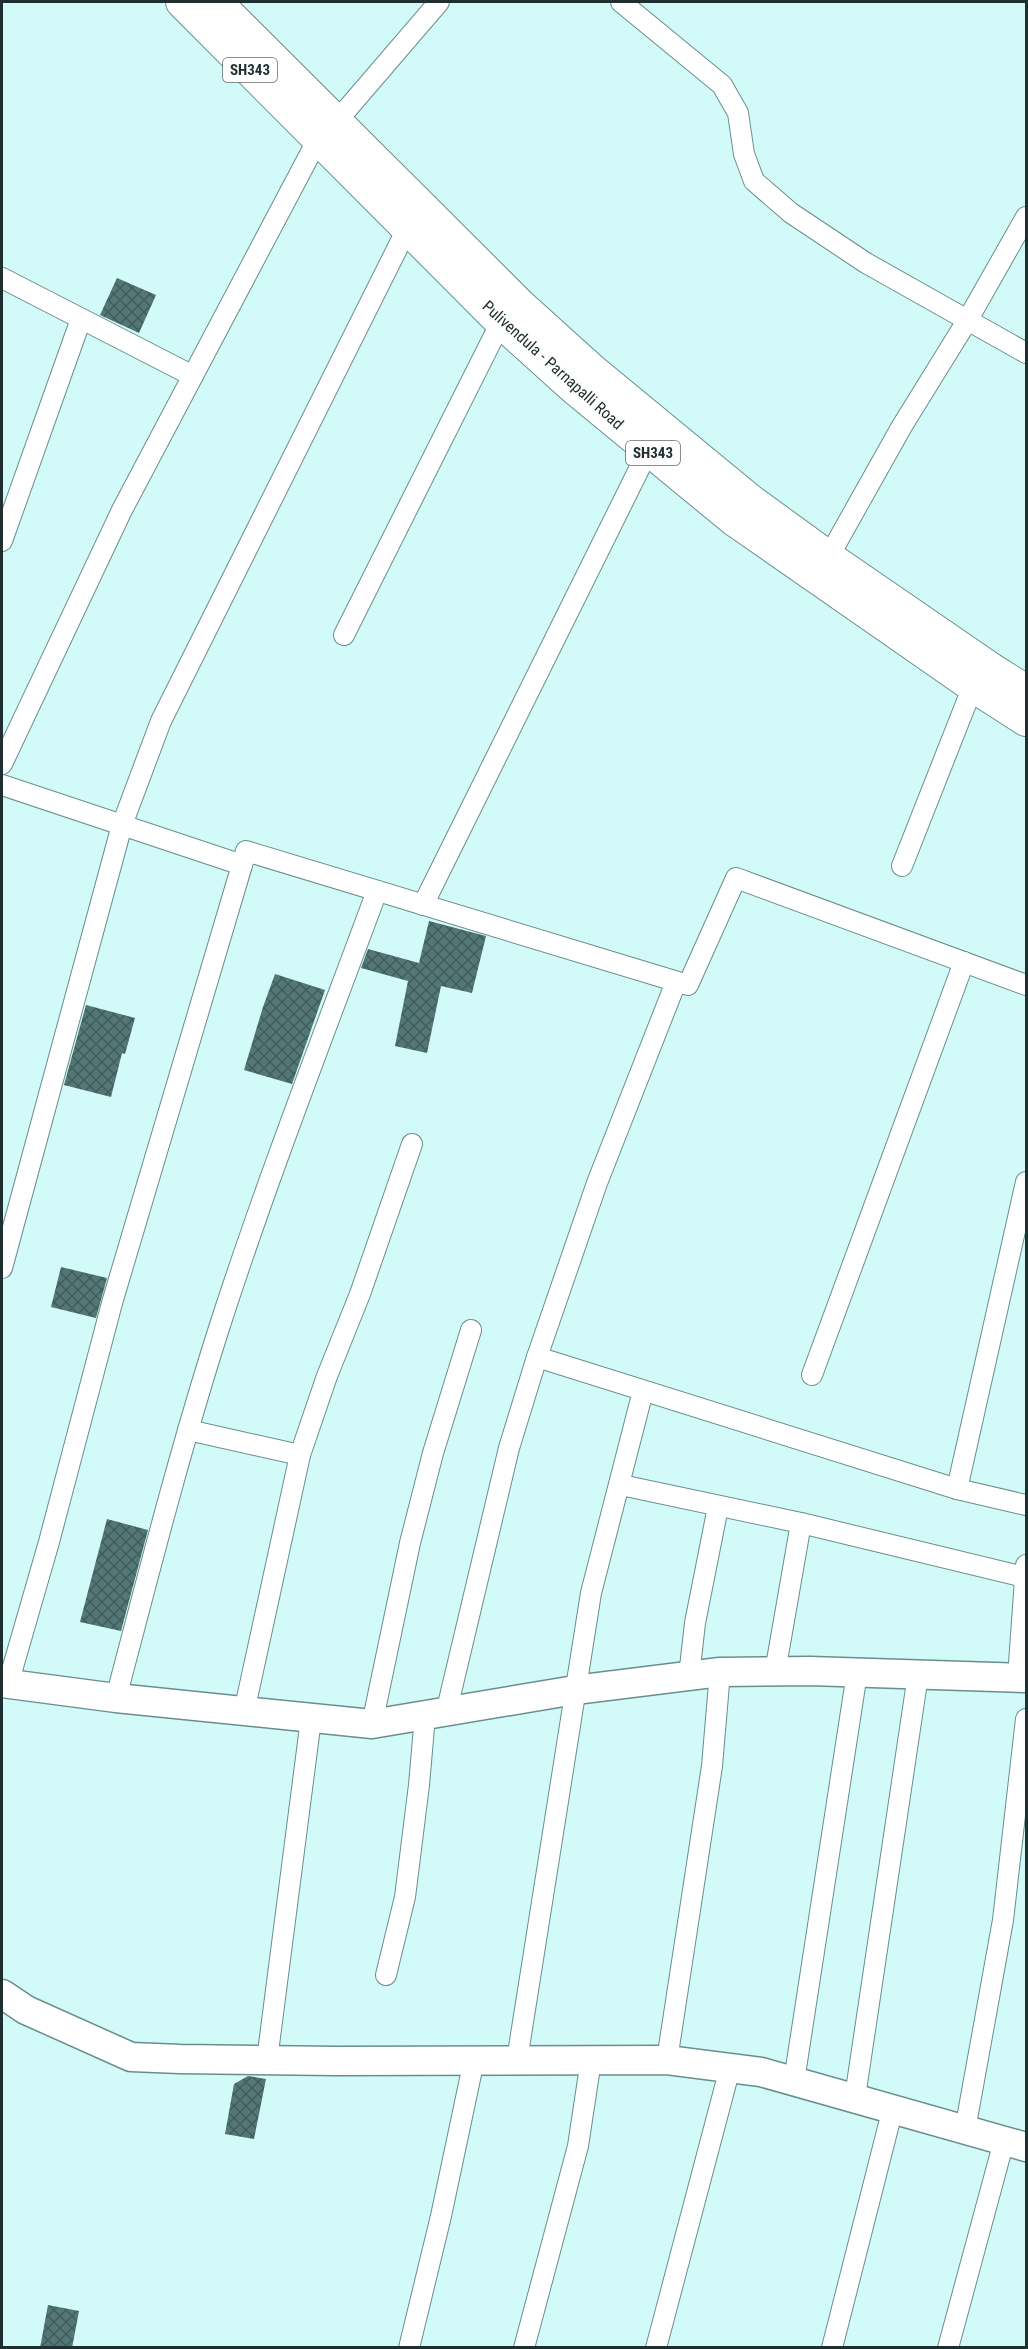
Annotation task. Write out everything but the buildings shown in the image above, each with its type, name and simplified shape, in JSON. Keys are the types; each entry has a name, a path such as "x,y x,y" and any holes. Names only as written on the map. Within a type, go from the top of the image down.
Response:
{"main road":[{"name":"Pulivendula - Parnapalli Road","path":"182,2 592,370 751,501 822,567 973,686 1026,720"},
{"name":"Pulivendula - Parnapalli Road","path":"216,2 408,227 501,322 574,388 733,519 822,567 1026,691"}],"street":[{"path":"2,764 122,510 327,130 439,2"},
{"path":"621,2 722,85 738,112 744,154 754,181 791,213 856,256 1026,353"},
{"path":"822,567 902,426 1025,222"},
{"path":"2,1268 122,825 161,721 408,227"},
{"path":"2,278 194,376"},
{"path":"2,541 81,319"},
{"path":"344,635 501,322"},
{"path":"423,905 649,449"},
{"path":"902,866 973,686"},
{"path":"2,785 242,865"},
{"path":"621,1485 1025,1571 1022,1678 775,1671 720,1672 576,1690 372,1724 116,1698 5,1683 49,1542 112,1304 246,851 688,985 736,878 1026,985"},
{"path":"116,1698 188,1430 251,1233 377,891"},
{"path":"812,1375 964,962"},
{"path":"386,1975 405,1897 419,1785 508,1448 597,1183 676,982"},
{"path":"244,1712 300,1455 327,1376 364,1283 412,1144"},
{"path":"957,1490 1026,1182"},
{"path":"372,1724 413,1532 433,1453 471,1330"},
{"path":"537,1357 957,1490 1026,1505"},
{"path":"517,2060 591,1593 644,1390"},
{"path":"188,1430 300,1455"},
{"path":"689,1676 695,1623 718,1507"},
{"path":"775,1671 801,1523"},
{"path":"667,2060 712,1766 720,1672"},
{"path":"794,2081 857,1673"},
{"path":"855,2097 918,1675"},
{"path":"267,2060 311,1719"},
{"path":"965,2130 1003,1920 1026,1719"},
{"path":"2,1994 26,2010 131,2057 267,2060 667,2060 761,2072 1015,2144 948,2348"},
{"path":"409,2348 441,2216 474,2060"},
{"path":"524,2348 578,2146 591,2060"},
{"path":"656,2348 730,2068"},
{"path":"832,2348 893,2108"}]}
